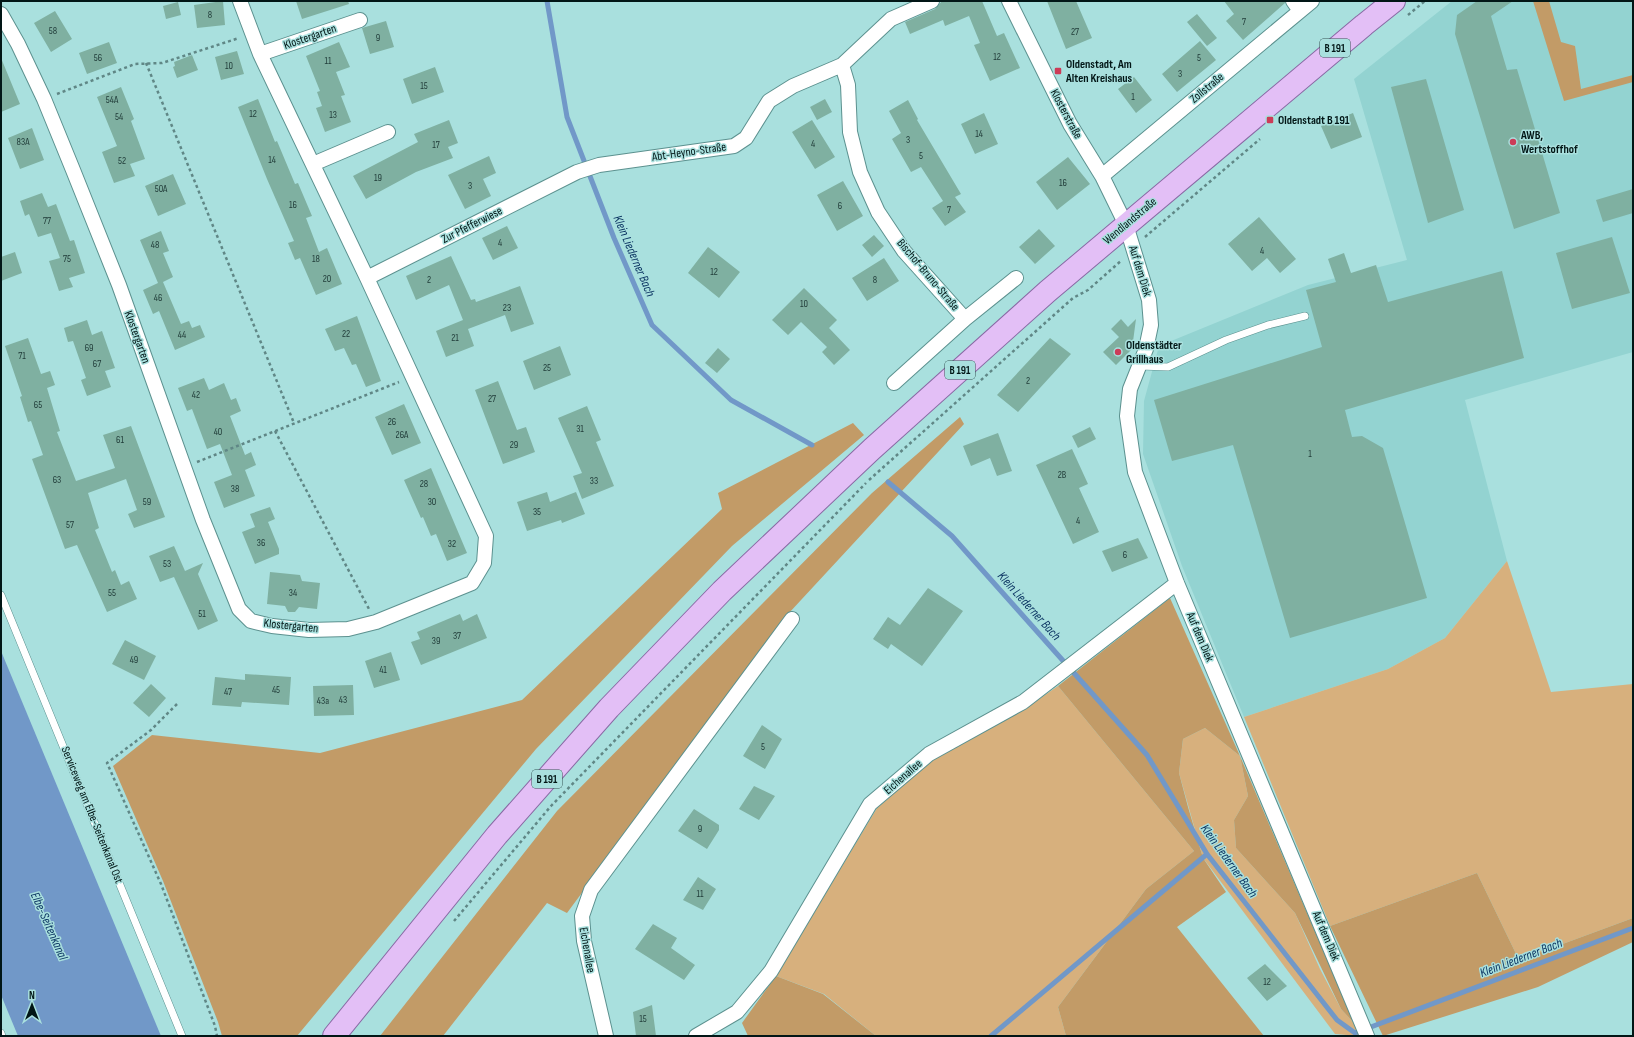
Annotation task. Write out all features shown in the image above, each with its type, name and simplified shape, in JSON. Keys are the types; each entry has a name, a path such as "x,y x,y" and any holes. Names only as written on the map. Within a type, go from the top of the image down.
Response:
{"main road":[{"name":"Wendlandstraße","path":"334,1036 497,835 609,708 722,591 872,449 1048,291 1358,29 1394,1"}],"street":[{"name":"Klostergarten","path":"1,14 18,44 44,99 119,285 184,467 239,609 251,621 272,626 309,630 348,629 376,622 472,583 484,563 486,536 368,278 260,54 240,1"},
{"path":"842,65 891,19 932,1"},
{"name":"Klosterstraße","path":"1009,1 1070,124 1102,176 1126,225"},
{"name":"Zollstraße","path":"1102,176 1296,6 1312,1"},
{"name":"Klostergarten","path":"260,54 360,20"},
{"name":"Abt-Heyno-Straße","path":"577,172 599,164 734,146 746,138 769,101 793,86 842,65"},
{"name":"Bischof-Bruno-Straße","path":"842,65 848,84 850,132 860,172 878,212 904,251 965,319"},
{"path":"313,164 388,132"},
{"name":"Zur Pfefferwiese","path":"368,278 577,172"},
{"name":"Auf dem Diek","path":"1126,225 1149,300 1151,325 1146,350 1130,388 1127,416 1135,472 1177,583 1365,1030"},
{"name":"Bischof-Bruno-Straße","path":"894,383 965,319 1016,278"},
{"name":"Eichenallee","path":"696,1036 736,1012 771,971 870,804 928,754 1023,702 1177,583"},
{"name":"Eichenallee","path":"606,1036 584,941 582,916 591,890 792,619"}],"lane":[{"path":"1140,366 1168,367 1226,340 1268,325 1305,316"},
{"name":"Serviceweg am Elbe-Seitenkanal Ost","path":"1,595 182,1036"}],"path":[{"path":"44,99 135,64 162,62 252,34"},
{"path":"146,63 294,423"},
{"path":"184,467 413,376"},
{"path":"275,431 376,622"},
{"path":"449,927 551,806 867,482"},
{"path":"177,704 151,730 108,763 161,884 192,962 215,1026 216,1036"}],"shaded area":[{"path":"1452,1 1633,1 1633,352 1465,400 1507,561 1445,638 1388,669 1244,717 1182,566 1143,454 1144,401 1159,346 1308,285 1407,260 1354,79"},
{"path":"1533,1 1549,1 1561,42 1575,46 1581,89 1633,75 1633,82 1564,101"},
{"path":"960,417 964,424 789,613 567,913 547,903 443,1036 380,1036 557,811 872,493"},
{"path":"853,423 864,435 732,546 536,749 297,1036 222,1036 218,1022 163,881 113,766 152,735 320,753 522,700 722,509 718,493"},
{"path":"1507,561 1551,692 1633,684 1633,918 1519,960 1477,873 1330,926 1244,717 1388,669 1445,638"},
{"path":"1170,598 1240,756 1205,728 1183,739 1179,773 1188,807 1203,858 1226,892 1177,927 1264,1036 1066,1036 1058,1007 1146,889 1194,851 1058,686"},
{"path":"1058,686 1194,851 1146,889 1058,1007 1066,1036 876,1036 824,994 776,976 877,808 935,758 1029,706"},
{"path":"1205,728 1240,756 1248,796 1234,820 1236,848 1295,913 1320,969 1341,1009 1354,1023 1359,1036 1335,1034 1203,858 1179,773 1183,739"},
{"path":"1240,756 1354,1023 1341,1009 1295,913 1236,848 1234,820 1248,796"},
{"path":"1477,873 1519,960 1633,918 1633,942 1538,987 1383,1036 1330,926"},
{"path":"776,976 823,994 876,1036 748,1036 742,1023"}],"water":[{"name":"Elbe-Seitenkanal","path":"1,651 161,1036 18,1036 1,995"}],"building":[{"path":"223,1 225,25 197,28 194,5"},
{"path":"296,1 348,1 349,4 302,19"},
{"path":"942,1 982,1 997,36 1004,33 1020,68 990,81 974,45 980,43 969,16 945,26 943,20 910,34 905,22 935,9"},
{"path":"1047,1 1076,1 1092,38 1066,49"},
{"path":"1224,1 1285,1 1285,3 1243,40 1226,21 1234,14"},
{"name":"AWB, Wertstoffhof","path":"1477,1 1513,1 1491,16 1507,70 1517,69 1560,213 1514,229 1455,34 1457,15"},
{"path":"178,2 181,15 166,19 163,6"},
{"path":"55,11 72,39 51,52 34,23"},
{"path":"1197,14 1217,38 1207,46 1187,22"},
{"path":"386,21 394,47 370,54 362,28"},
{"path":"1200,41 1216,60 1177,92 1162,74"},
{"path":"109,42 117,63 87,74 79,53"},
{"path":"339,42 350,67 336,72 345,95 341,96 351,122 325,132 316,108 322,106 317,92 320,91 306,56"},
{"path":"237,51 244,74 221,80 215,57"},
{"path":"192,55 198,70 177,78 173,67 175,66 174,62"},
{"path":"1,58 20,104 1,112"},
{"path":"435,67 444,92 412,104 403,79"},
{"path":"1134,77 1152,100 1136,113 1118,89"},
{"path":"1426,79 1464,210 1428,223 1391,87"},
{"path":"121,87 134,119 131,121 145,159 130,164 135,176 114,183 102,152 117,146 97,97"},
{"path":"258,99 275,142 277,141 295,184 298,183 312,216 306,218 319,252 327,248 342,284 316,295 300,258 295,260 288,243 294,241 238,107"},
{"path":"825,99 832,112 817,120 810,107"},
{"path":"908,100 918,119 917,120 961,194 955,197 966,212 945,226 932,208 943,201 921,167 911,172 892,139 901,133 889,111"},
{"path":"984,113 998,144 975,154 961,124"},
{"path":"1353,113 1362,137 1331,149 1321,126"},
{"path":"449,120 458,143 448,147 453,158 416,172 366,199 353,176 418,142 414,134"},
{"path":"812,120 835,157 815,169 792,132"},
{"path":"32,128 44,160 20,169 8,138"},
{"path":"489,156 496,173 483,179 491,196 465,209 448,175"},
{"path":"1068,157 1090,184 1057,210 1036,182"},
{"path":"173,174 186,204 158,216 145,186"},
{"path":"843,181 863,216 837,231 817,195"},
{"path":"1633,189 1633,213 1603,222 1596,200"},
{"path":"42,193 48,207 56,204 70,241 74,240 85,273 69,278 73,287 59,291 49,261 60,258 51,233 38,237 29,214 25,216 20,201"},
{"path":"1259,217 1296,259 1280,273 1267,258 1252,271 1228,244"},
{"path":"507,226 518,248 493,260 482,238"},
{"path":"1039,229 1055,246 1035,264 1019,247"},
{"path":"161,231 169,251 163,253 173,277 163,282 181,324 189,321 192,328 200,325 205,337 175,350 159,311 153,314 143,290 158,283 140,240"},
{"path":"874,235 884,246 872,257 862,245"},
{"path":"1612,237 1630,293 1572,309 1556,253"},
{"path":"708,247 740,272 719,298 688,273"},
{"path":"15,252 22,273 1,281 1,257"},
{"path":"1344,253 1351,273 1376,265 1388,302 1502,271 1524,358 1345,410 1352,437 1362,436 1383,448 1427,598 1290,638 1233,445 1172,461 1154,400 1322,347 1306,290 1336,282 1328,259"},
{"path":"451,256 471,300 475,299 476,302 520,286 534,324 511,332 505,315 468,329 474,346 446,357 436,331 463,320 449,285 416,300 406,276"},
{"path":"884,258 899,281 867,301 852,278"},
{"path":"804,288 837,320 829,328 850,350 834,365 822,352 827,347 801,322 788,335 772,320"},
{"path":"357,316 381,381 366,387 356,364 352,365 344,348 335,351 325,329"},
{"path":"1121,319 1128,327 1136,319 1132,349 1116,365 1103,352 1119,337 1111,329"},
{"path":"87,320 92,335 102,331 115,368 105,371 111,387 87,396 81,380 86,378 73,341 68,342 64,328"},
{"path":"28,338 41,374 50,371 55,385 47,388 60,431 57,432 76,481 115,468 103,435 131,426 165,517 134,528 128,514 137,510 126,479 88,493 99,528 95,530 112,572 115,570 121,585 129,581 137,599 107,612 77,545 65,549 32,459 43,455 31,421 28,422 20,397 22,396 5,346"},
{"path":"1050,338 1071,354 1018,412 997,395"},
{"path":"560,346 571,375 534,390 523,361"},
{"path":"718,348 730,359 717,373 705,363"},
{"path":"204,378 209,390 224,383 231,400 236,398 241,411 230,416 245,455 251,452 256,465 245,470 255,496 224,508 214,482 232,475 220,444 207,449 192,409 187,411 178,388"},
{"path":"498,381 517,430 526,427 535,452 503,464 475,390"},
{"path":"404,404 421,443 392,455 375,417"},
{"path":"587,406 601,440 596,442 614,486 582,499 573,476 582,473 558,418"},
{"path":"1090,427 1096,439 1078,448 1072,436"},
{"path":"998,433 1012,471 997,476 990,458 971,466 963,446"},
{"path":"1072,449 1088,484 1079,488 1099,532 1073,544 1036,465"},
{"path":"431,468 467,553 447,561 436,534 431,536 404,480"},
{"path":"547,492 550,502 576,492 585,514 562,523 561,520 527,531 517,502"},
{"path":"270,507 275,519 268,522 279,549 279,554 255,564 242,532 255,527 250,514"},
{"path":"1138,538 1148,558 1112,572 1102,551"},
{"path":"174,546 185,571 203,563 198,574 218,621 198,630 174,577 160,582 149,556"},
{"path":"270,572 300,575 302,581 320,583 317,609 299,607 295,612 288,612 285,606 267,604"},
{"path":"928,588 963,611 922,666 891,644 888,649 873,639 888,617 900,625"},
{"path":"460,614 463,621 477,614 487,638 421,665 411,642 420,639 417,632"},
{"path":"125,640 156,656 144,680 112,664"},
{"path":"391,652 400,680 374,688 365,661"},
{"path":"245,674 291,677 289,705 242,702 241,707 212,705 215,677 245,680"},
{"path":"151,684 166,698 149,717 133,703"},
{"path":"353,685 354,715 314,716 313,686"},
{"path":"762,725 782,739 765,769 743,756"},
{"path":"754,786 775,796 759,820 739,809"},
{"path":"694,809 719,825 719,830 707,849 678,831"},
{"path":"698,877 716,889 703,910 683,900"},
{"path":"653,924 677,938 671,948 695,965 684,980 635,949"},
{"path":"1265,964 1287,986 1267,1001 1247,978"},
{"path":"652,1005 656,1036 636,1036 633,1012"}],"waterway":[{"name":"Klein Liederner Bach","path":"547,1 567,117 614,238 652,325 731,400 812,445"},
{"name":"Klein Liederner Bach","path":"888,482 952,536 1147,755 1207,854 1337,1020 1355,1033 1633,928"},
{"path":"991,1036 1207,854"}],"place":[{"name":"Oldenstadt, Am Alten Kreishaus","path":"1058,71"},
{"name":"Oldenstadt B 191","path":"1270,120"},
{"name":"AWB, Wertstoffhof","path":"1513,142"},
{"name":"Oldenstädter Grillhaus","path":"1118,352"}]}
